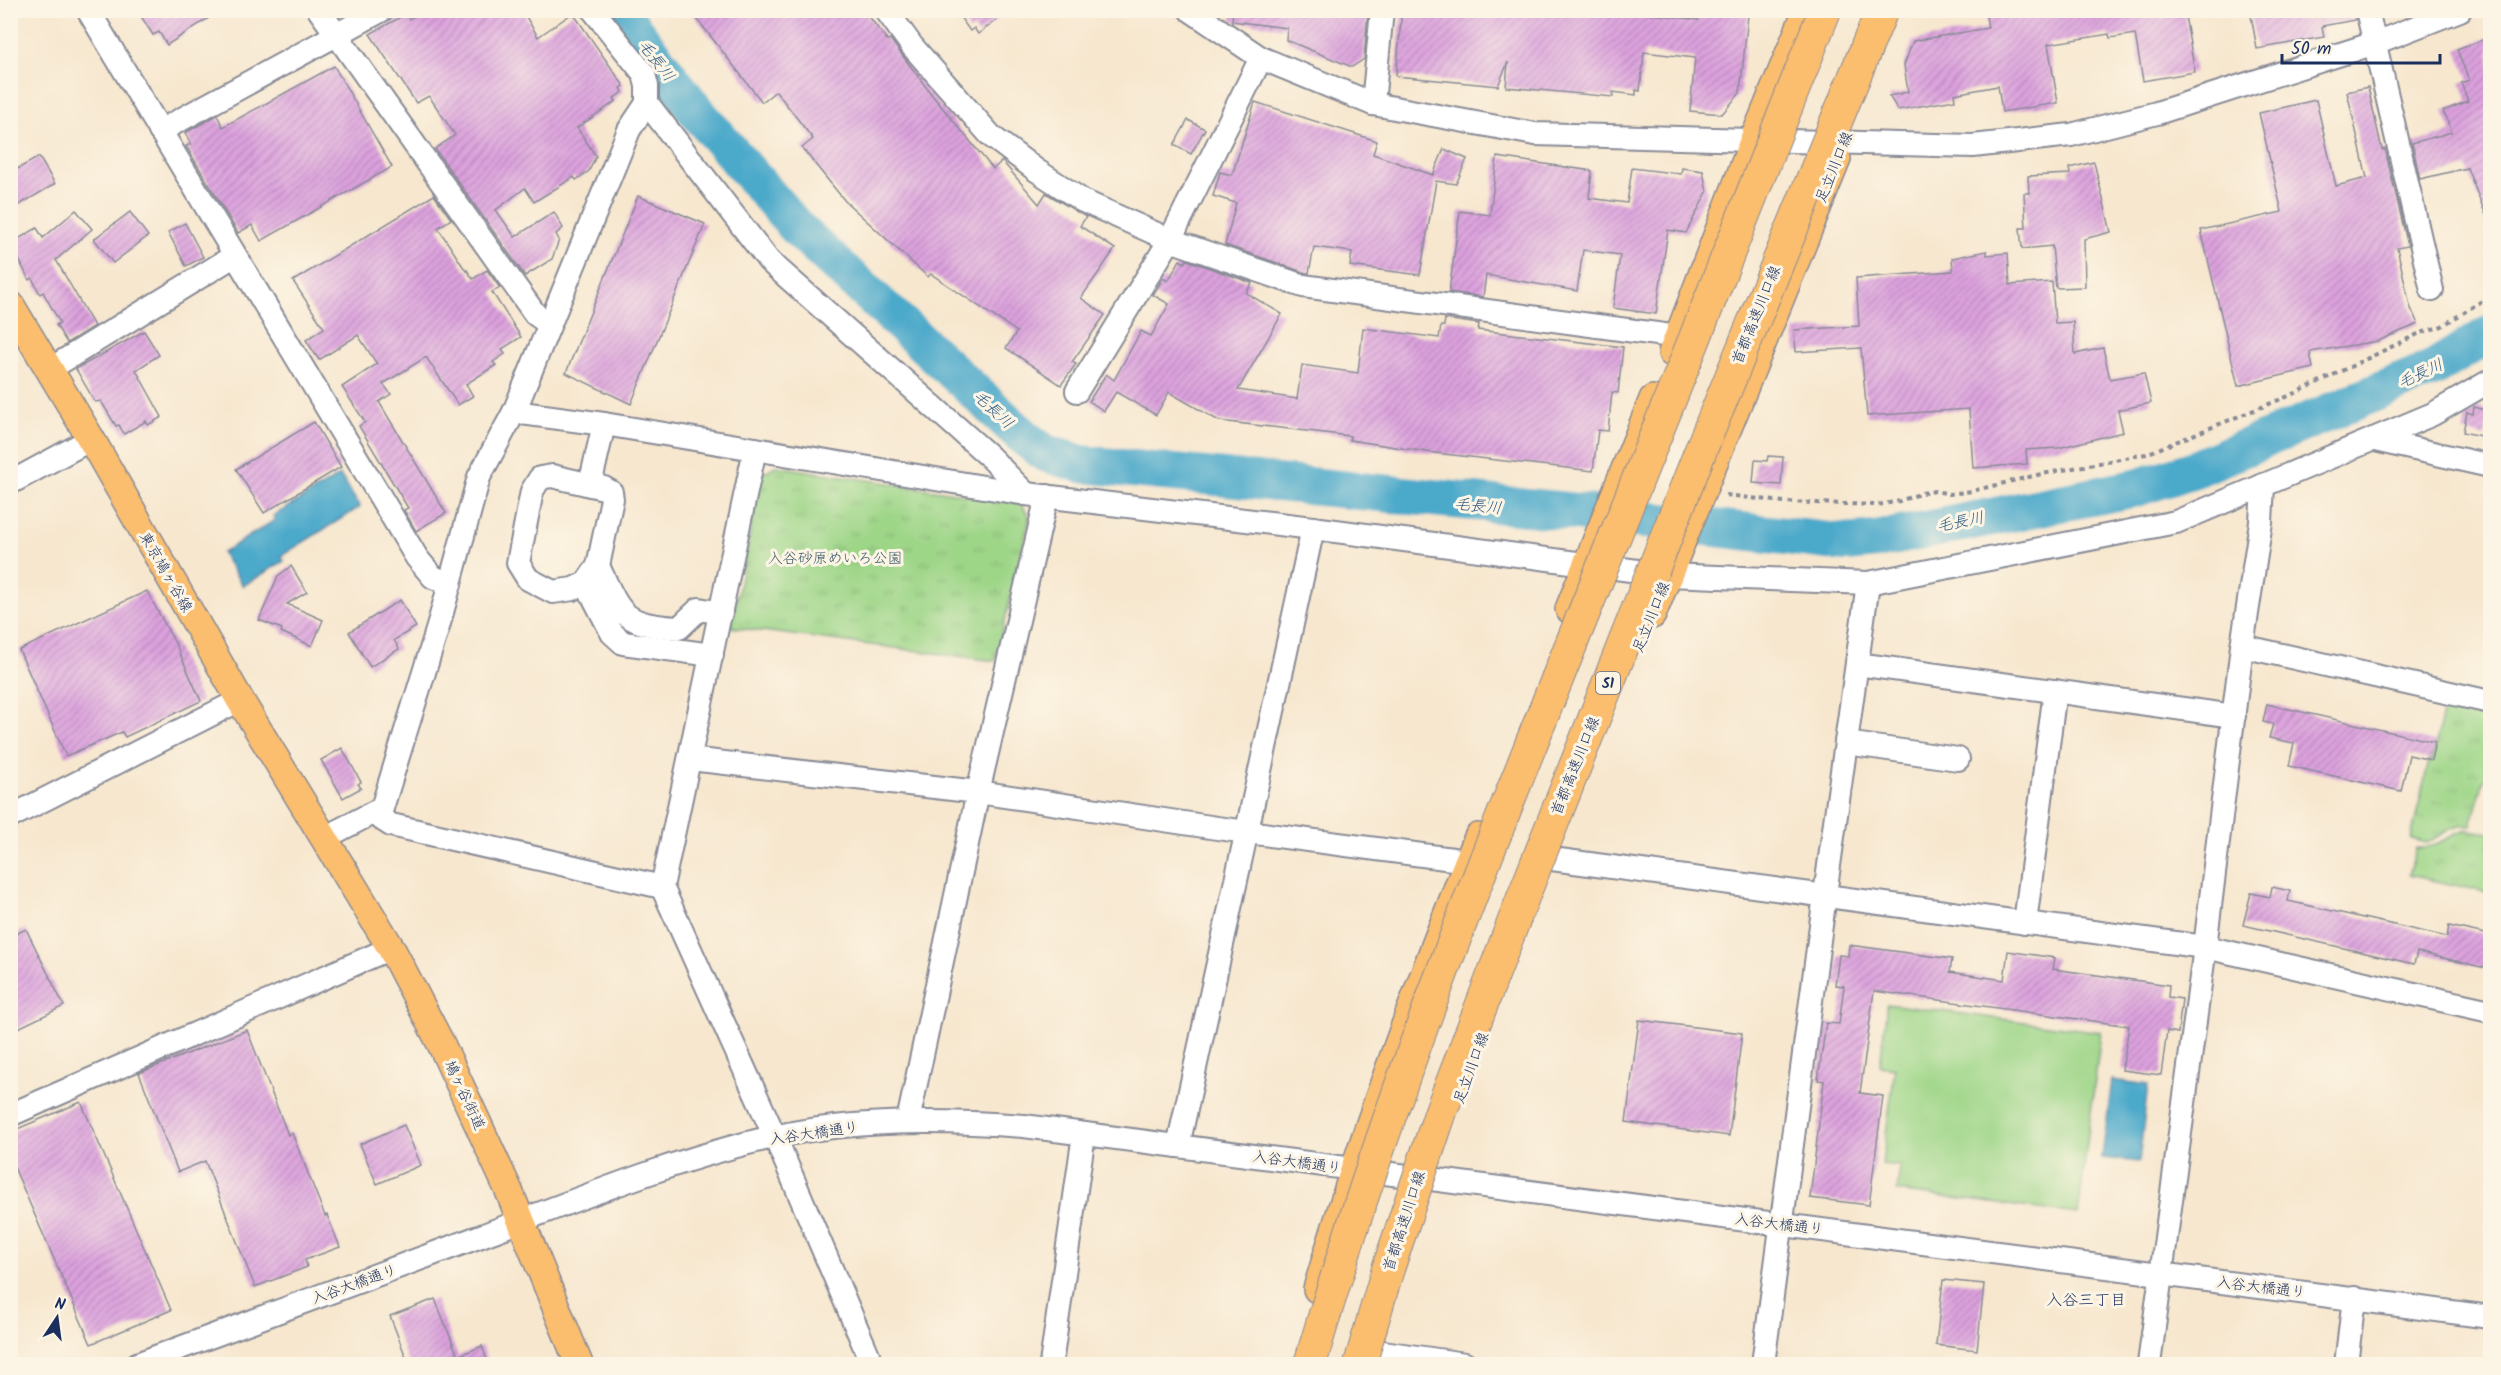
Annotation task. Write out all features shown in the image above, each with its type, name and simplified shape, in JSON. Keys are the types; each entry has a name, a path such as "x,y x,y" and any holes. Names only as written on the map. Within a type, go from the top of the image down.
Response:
{"highway":[{"path":"1310,1365 1378,1149 1444,964 1826,10"},
{"path":"1702,447 1778,226 1863,10"},
{"name":"首都高速川口線","path":"1370,1360 1387,1272 1441,1111 1518,910 1702,447 1882,10"},
{"path":"1329,1365 1407,1106 1525,758"}],"main road":[{"path":"1295,1365 1374,1109 1468,861 1807,10"},
{"name":"足立川口線","path":"1370,1360 1490,1019 1552,859 1897,10"},
{"name":"東京鳩ヶ谷線","path":"10,304 92,439 148,543 240,700 326,837"},
{"name":"鳩ヶ谷街道","path":"326,837 392,948 450,1065 522,1220 579,1365"}],"street":[{"path":"88,10 417,558 433,577 450,584"},
{"path":"320,10 535,314 549,324"},
{"path":"160,131 382,10"},
{"path":"326,837 374,814 382,808 387,797 479,477 514,412 629,130 647,104 644,74 593,10"},
{"path":"886,10 912,46 991,136 1036,170 1083,201 1170,240 1303,286 1678,337"},
{"path":"1190,10 1261,58 1373,104 1535,134 1972,146 2071,135 2157,113 2375,43 2460,10"},
{"path":"1373,104 1382,10"},
{"path":"2367,10 2432,290"},
{"path":"1077,391 1170,240 1261,58"},
{"path":"647,104 769,261 1036,495"},
{"path":"50,369 234,256"},
{"path":"514,412 604,424 1036,495 1313,528 1668,575 1868,582 2176,522 2433,414 2490,381"},
{"path":"590,485 604,424"},
{"path":"10,483 92,439"},
{"path":"2374,440 2490,466"},
{"path":"755,449 662,887 776,1137 872,1365"},
{"path":"592,574 573,589 553,592 528,579 518,563 532,491 540,478 552,476 611,492 612,499 592,574 612,633 623,643 712,655"},
{"path":"2150,1365 2242,646 2261,522 2263,485"},
{"path":"908,1122 978,792 1036,495"},
{"path":"1178,1146 1313,528"},
{"path":"592,574 624,613 636,623 679,628 699,609 721,613"},
{"path":"1763,1365 1824,895 1868,582"},
{"path":"2242,646 2490,702"},
{"path":"1857,664 2234,716"},
{"path":"2025,923 2055,691"},
{"path":"10,817 240,700"},
{"path":"1846,743 1958,759"},
{"path":"690,759 978,792 1247,832 1468,861"},
{"path":"374,814 391,825 662,887"},
{"path":"1552,859 2205,947 2490,1011"},
{"path":"10,1115 392,948"},
{"name":"入谷大橋通り","path":"137,1365 522,1220 714,1152 776,1137 839,1127 908,1122 979,1123 1084,1134 2490,1317"},
{"path":"1051,1365 1084,1134"},
{"path":"2346,1365 2354,1298"},
{"path":"1370,1360 1466,1365"}],"path":[{"path":"1723,495 1784,502 1877,506 1922,493 1935,491 1950,494 1972,491 2037,475 2146,454 2296,393 2418,334 2442,326 2490,296"}],"green space":[{"name":"入谷砂原めいろ公園","path":"775,466 1020,503 1030,517 995,661 731,627 762,474"},
{"path":"2444,707 2490,718 2490,780 2484,779 2471,826 2453,828 2427,843 2411,839"},
{"path":"2467,830 2490,833 2490,893 2409,875 2416,848 2430,847"},
{"path":"1887,1004 2101,1032 2078,1214 1897,1191 1900,1166 1882,1164 1895,1068 1880,1066"}],"water":[{"path":"340,475 360,507 281,556 284,561 243,586 222,553 275,520 273,516"},
{"path":"2112,1080 2148,1085 2139,1162 2102,1158"}],"building":[{"path":"137,10 221,10 167,45 159,32 153,35"},
{"path":"424,10 522,10 538,37 573,13 624,86 621,88 623,92 614,98 616,101 577,128 596,156 589,171 576,180 574,177 534,202 525,188 496,210 515,237 554,212 563,228 556,234 559,240 552,259 525,276 435,149 455,135 429,96 416,103 370,34 406,14 409,19"},
{"path":"690,10 864,10 888,41 890,39 932,95 993,169 1002,161 1039,204 1046,193 1086,217 1080,226 1115,249 1081,298 1105,315 1072,362 1076,364 1061,385 1006,348 1017,332 931,274 928,277 845,201 802,148 813,139 776,91 762,102"},
{"path":"955,10 1009,10 978,34 974,28 970,31"},
{"path":"1233,10 1368,10 1364,59 1352,67 1286,40 1287,28 1232,21"},
{"path":"1402,10 1620,10 1699,20 1700,10 1748,15 1740,93 1722,114 1690,111 1695,58 1644,52 1640,91 1636,90 1636,95 1613,92 1613,97 1506,87 1508,62 1498,86 1396,76"},
{"path":"1985,10 2184,10 2195,72 2143,81 2135,34 2110,38 2109,34 2048,44 2058,103 2002,112 1998,86 1954,94 1955,100 1898,110 1889,96 1908,92 1904,65 1913,41 1988,28"},
{"path":"2250,10 2354,10 2355,20 2322,26 2324,37 2257,49"},
{"path":"2490,37 2490,225 2467,168 2420,179 2412,143 2452,132 2443,111 2468,101 2461,83 2469,80 2457,50"},
{"path":"334,66 392,167 261,241 252,225 238,233 186,146 191,144 185,133 217,115 223,127"},
{"path":"2368,87 2408,246 2397,248 2410,306 2418,324 2378,341 2310,352 2313,368 2238,386 2201,230 2282,212 2259,113 2316,100 2336,186 2367,178 2347,92"},
{"path":"1255,102 1377,141 1373,154 1433,175 1444,149 1467,159 1456,184 1436,181 1420,275 1350,266 1352,252 1314,247 1309,273 1306,273 1225,245 1236,203 1213,196 1220,172 1232,175"},
{"path":"1188,120 1205,129 1191,154 1174,145"},
{"path":"39,157 55,184 19,205 10,191 10,173"},
{"path":"1497,157 1592,171 1589,198 1627,203 1632,168 1681,174 1682,168 1703,171 1707,192 1686,233 1668,230 1656,314 1613,308 1620,255 1583,250 1577,291 1486,275 1483,297 1449,292 1460,211 1490,215"},
{"path":"2094,162 2111,232 2084,239 2085,287 2056,288 2052,246 2022,249 2020,228 2026,228 2024,193 2029,193 2028,176 2070,174 2069,168"},
{"path":"434,195 451,219 438,228 473,279 487,270 500,288 492,292 521,337 502,349 505,354 493,362 496,365 466,384 473,396 458,405 426,357 383,384 391,394 379,402 446,513 416,531 404,510 408,508 359,426 365,422 342,387 377,364 358,335 319,360 306,340 324,328 293,281"},
{"path":"638,196 705,224 631,404 566,373"},
{"path":"76,210 92,229 56,260 94,326 67,343 56,325 60,323 43,292 40,294 32,278 29,280 11,243 37,228 43,238"},
{"path":"130,212 148,236 113,263 94,239"},
{"path":"185,223 203,257 186,266 168,232"},
{"path":"1987,251 1987,255 2008,253 2010,285 2052,282 2055,323 2073,322 2075,354 2103,348 2110,379 2144,373 2151,403 2118,410 2123,432 2058,448 2026,450 2027,464 1973,468 1969,409 1867,416 1861,348 1796,352 1794,330 1859,326 1856,278 1953,271 1952,258"},
{"path":"1180,260 1185,263 1187,260 1252,283 1246,293 1282,314 1238,390 1297,399 1302,365 1358,373 1363,328 1439,338 1445,319 1479,324 1478,330 1623,347 1618,393 1612,392 1608,431 1598,430 1593,471 1427,452 1350,440 1350,436 1219,421 1169,392 1156,415 1116,392 1104,411 1089,401 1106,374 1114,380 1141,331 1151,336 1169,304 1153,295 1163,278 1168,281"},
{"path":"144,331 159,355 136,370 162,417 148,425 146,421 124,434 119,425 116,426 101,401 95,402 76,369"},
{"path":"2474,407 2490,411 2485,437 2463,432 2467,412 2473,414"},
{"path":"314,422 341,467 264,513 236,469"},
{"path":"1768,456 1783,457 1781,485 1753,483 1755,460 1767,461"},
{"path":"291,566 307,592 287,604 323,620 312,646 281,632 282,629 259,620 278,576"},
{"path":"147,591 176,645 201,701 125,737 122,732 66,756 19,650"},
{"path":"400,600 416,627 394,640 399,649 370,667 349,632"},
{"path":"2267,704 2435,742 2431,760 2409,755 2401,791 2289,766 2294,743 2269,738 2273,724 2263,722"},
{"path":"342,748 361,782 358,784 361,788 343,798 321,760"},
{"path":"2272,887 2290,891 2288,901 2447,937 2449,926 2490,935 2490,969 2417,952 2414,964 2243,925 2251,893 2270,897"},
{"path":"26,929 64,1006 10,1032 10,937"},
{"path":"1849,945 1952,959 1950,972 2004,980 2008,951 2055,958 2053,969 2169,985 2168,997 2182,999 2178,1033 2167,1031 2161,1075 2122,1070 2129,1026 1874,991 1860,1093 1883,1096 1869,1205 1810,1198 1824,1081 1818,1080 1826,1023 1839,1024 1844,986 1835,985 1839,955 1848,956"},
{"path":"1639,1020 1742,1033 1729,1136 1626,1122"},
{"path":"247,1030 288,1135 292,1133 340,1247 305,1260 307,1267 255,1287 205,1161 178,1172 139,1073"},
{"path":"81,1102 171,1310 91,1344 10,1158 10,1132"},
{"path":"404,1125 421,1165 377,1184 360,1144"},
{"path":"1943,1280 1984,1284 1977,1350 1936,1345"},
{"path":"435,1299 458,1356 482,1346 489,1365 409,1365 390,1316"}],"waterway":[{"name":"毛長川","path":"619,10 696,111 797,228 1026,439 1045,453 1081,464 1567,511 1846,543 1876,540 2136,488 2192,470 2434,368 2490,334"}],"district":[{"name":"入谷三丁目","path":"2086,1299"}]}
